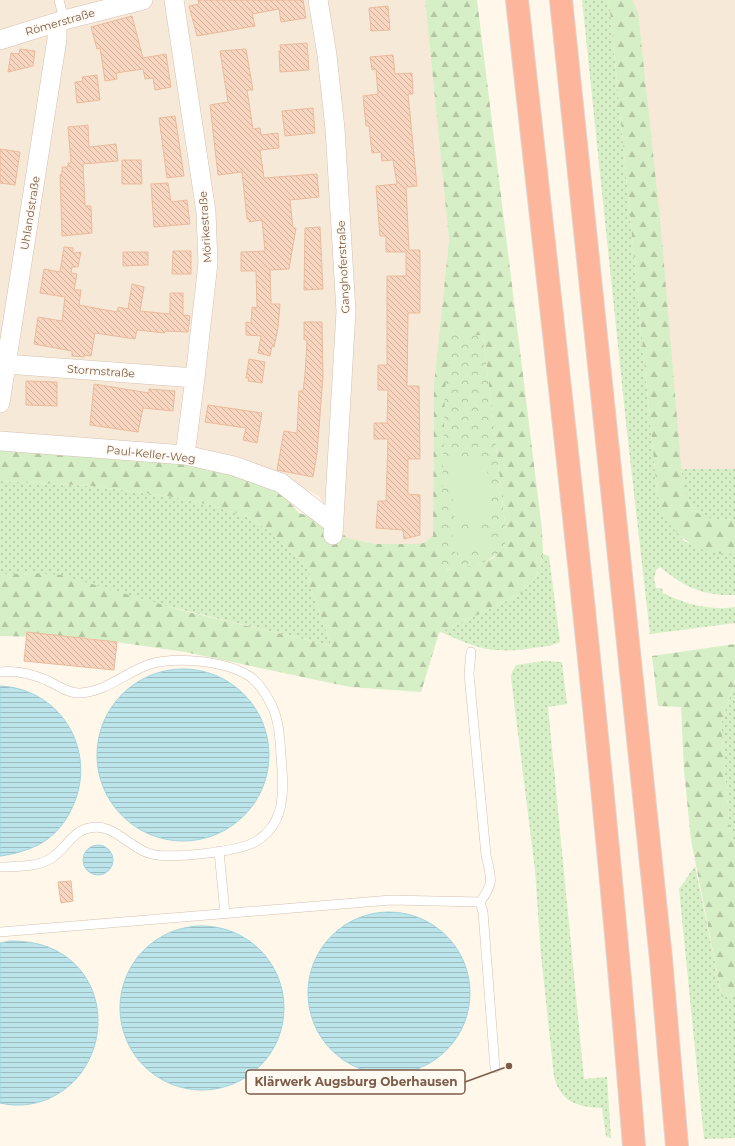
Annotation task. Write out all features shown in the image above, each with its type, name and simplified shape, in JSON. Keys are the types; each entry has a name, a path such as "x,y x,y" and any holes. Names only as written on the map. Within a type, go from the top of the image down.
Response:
{"highway":[{"path":"517,0 583,608 625,1027 634,1141"},
{"path":"561,0 659,943 676,1139"}],"street":[{"name":"Römerstraße","path":"0,40 60,21 143,0"},
{"name":"Mörikestraße","path":"174,0 206,212 208,263 196,378 185,455"},
{"name":"Ganghoferstraße","path":"318,0 327,55 335,134 346,311 333,529"},
{"name":"Uhlandstraße","path":"0,403 60,21"},
{"name":"Stormstraße","path":"6,364 196,378"},
{"name":"Paul-Keller-Weg","path":"0,441 185,455 234,466 281,483 333,529"}],"lane":[{"path":"59,0 60,21"},
{"path":"471,652 469,674 486,855 491,880 490,889 480,902"},
{"path":"0,672 27,674 77,694 105,686 150,664 171,662 207,662 237,670 252,679 272,705 278,724 283,784 283,802 277,818 266,833 255,842 237,849 164,855 151,854 130,845 116,833 107,829 90,827 74,836 53,857 43,862 0,867"},
{"path":"219,851 225,914"},
{"path":"0,932 391,900 480,902"},
{"path":"480,902 483,912 495,1068"}],"shaded area":[{"path":"0,0 425,0 449,240 434,384 433,536 424,544 376,544 347,538 334,524 319,496 274,474 0,441"},
{"path":"614,0 735,0 735,470 665,470"}],"green space":[{"path":"425,0 477,0 542,530 543,554 537,575 521,594 439,633 421,692 350,687 185,652 89,638 0,636 0,575 30,573 61,575 184,611 332,646 309,584 310,573 296,556 269,531 247,516 210,505 173,497 93,486 0,481 0,441 185,455 278,489 299,513 334,524 347,538 376,544 424,543 433,536 434,384 449,240","holes":["451,332 483,336 506,531 494,558 478,564 447,570"]},
{"path":"582,0 609,0 657,492 664,515 685,542 735,553 735,595 713,594 694,589 660,567 656,570 654,579 656,588 662,588 663,593 671,597 698,606 717,608 735,607 735,623 650,634 626,423"},
{"path":"609,0 632,0 638,12 661,229 682,477 685,490 692,507 697,513 712,518 735,519 735,553 714,553 694,546 685,540 670,525 664,516 657,492"},
{"path":"451,331 483,336 506,534 505,544 501,551 486,561 457,569 440,569 445,390"},
{"path":"486,458 492,521 455,524 449,462"},
{"path":"681,469 735,469 735,519 713,520 697,512 688,500 683,484"},
{"path":"0,481 93,486 173,497 210,505 247,516 269,531 296,556 310,573 309,584 332,646 30,573 0,575"},
{"path":"486,528 489,549 455,553 452,532"},
{"path":"543,554 549,556 560,642 519,650 496,650 486,649 465,643 441,632 521,594 537,575"},
{"path":"735,644 735,681 721,724 730,832 735,842 735,995 722,997 691,840 684,771 681,707 658,706 652,656"},
{"path":"544,661 562,662 567,704 548,707 584,1079 607,1077 611,1138 606,1136 602,1108 585,1106 571,1102 561,1092 554,1077 541,955 535,870 511,677 516,665"},
{"path":"735,681 735,842 730,833 721,724"},
{"path":"695,866 722,997 735,995 735,1138 704,1139 679,889"}],"water":[{"path":"175,669 191,669 208,672 224,679 238,688 250,700 259,714 266,730 269,755 268,772 263,788 250,810 238,822 224,831 208,838 191,841 175,841 158,838 142,831 128,822 116,810 107,796 100,780 97,763 97,747 100,730 107,714 116,700 128,688 142,679 158,672"},
{"path":"0,686 23,690 42,699 58,712 70,729 78,748 81,769 78,791 70,812 56,832 47,840 36,846 1,856 0,856"},
{"path":"98,845 109,849 113,860 109,871 98,875 87,871 83,860 87,849"},
{"path":"381,912 397,912 413,915 427,921 440,930 452,942 461,955 467,969 470,993 469,1009 461,1031 452,1044 440,1056 427,1065 413,1071 397,1074 381,1074 365,1071 351,1065 338,1056 326,1044 317,1031 311,1017 308,1001 308,985 311,969 317,955 326,942 338,930 351,921 365,915"},
{"path":"194,926 210,926 226,929 241,935 254,944 266,956 275,969 281,984 284,1008 283,1024 275,1047 266,1060 254,1072 241,1081 226,1087 210,1090 194,1090 178,1087 163,1081 150,1072 138,1060 129,1047 123,1032 120,1016 120,1000 123,984 129,969 138,956 150,944 163,935 178,929"},
{"path":"10,941 37,944 62,954 79,969 91,987 97,1008 98,1029 93,1050 84,1069 69,1086 50,1098 26,1105 0,1103 0,943"}],"building":[{"path":"198,0 303,0 306,18 281,22 279,9 252,14 255,26 197,36 189,6 199,4"},
{"path":"388,6 390,30 371,31 369,8"},
{"path":"132,16 143,58 166,54 171,87 155,90 153,78 145,79 143,69 116,73 117,79 105,81 100,48 97,49 91,27"},
{"path":"307,43 309,70 280,72 280,45"},
{"path":"20,49 35,51 33,66 8,72 11,53 19,54"},
{"path":"246,49 253,90 247,90 253,129 260,128 261,135 278,133 279,148 260,150 264,178 317,174 319,197 290,200 293,228 296,228 289,269 270,270 271,304 280,304 278,328 274,347 272,346 270,356 258,353 261,336 246,335 246,322 251,323 252,307 257,308 256,271 241,271 241,252 265,251 262,220 249,222 249,219 247,219 242,172 218,175 210,105 228,102 220,51"},
{"path":"393,55 395,74 412,73 413,94 408,94 417,186 406,187 409,250 420,250 420,313 408,313 407,386 419,386 420,459 408,459 408,494 420,495 420,535 404,539 403,530 376,528 378,501 386,501 388,439 374,439 374,423 387,423 388,390 378,390 378,365 387,365 387,276 406,276 406,252 386,252 386,236 380,236 376,186 397,184 393,160 382,161 381,152 372,153 369,126 366,126 363,96 378,94 376,69 372,70 370,57"},
{"path":"97,75 100,100 77,103 75,82 83,81 82,77"},
{"path":"313,108 315,133 285,136 282,111"},
{"path":"175,116 184,176 167,178 159,118"},
{"path":"88,125 89,147 116,144 118,161 83,164 85,206 91,206 92,233 62,236 60,175 62,174 62,167 68,167 68,163 71,163 68,127"},
{"path":"0,149 20,152 15,185 0,183"},
{"path":"122,160 141,160 142,184 122,184"},
{"path":"168,183 171,202 187,200 190,224 154,227 151,184"},
{"path":"320,227 323,289 304,290 305,228"},
{"path":"64,247 73,248 73,253 81,252 78,267 72,267 71,273 77,274 74,290 81,290 79,305 117,312 118,307 128,309 132,284 144,287 140,311 170,314 170,293 183,293 183,315 190,316 188,332 165,331 165,333 137,330 135,339 95,333 91,356 84,355 84,357 72,356 72,351 34,344 38,317 62,321 65,297 40,293 44,269 60,272"},
{"path":"173,251 191,251 191,274 172,274"},
{"path":"123,252 148,252 148,265 123,266"},
{"path":"304,322 322,322 323,376 317,454 313,477 277,470 284,431 297,433 299,391 303,391 305,375 307,340 304,340"},
{"path":"249,359 265,362 262,383 248,381 249,378 246,378"},
{"path":"26,381 57,382 57,406 26,405"},
{"path":"94,384 149,393 149,389 175,391 173,411 143,408 138,432 90,425"},
{"path":"208,405 262,413 257,443 243,440 246,428 205,422"},
{"path":"27,632 117,642 114,670 24,661"},
{"path":"71,881 73,901 61,903 58,882"}],"place":[{"name":"Klärwerk Augsburg Oberhausen","path":"509,1066"}]}
